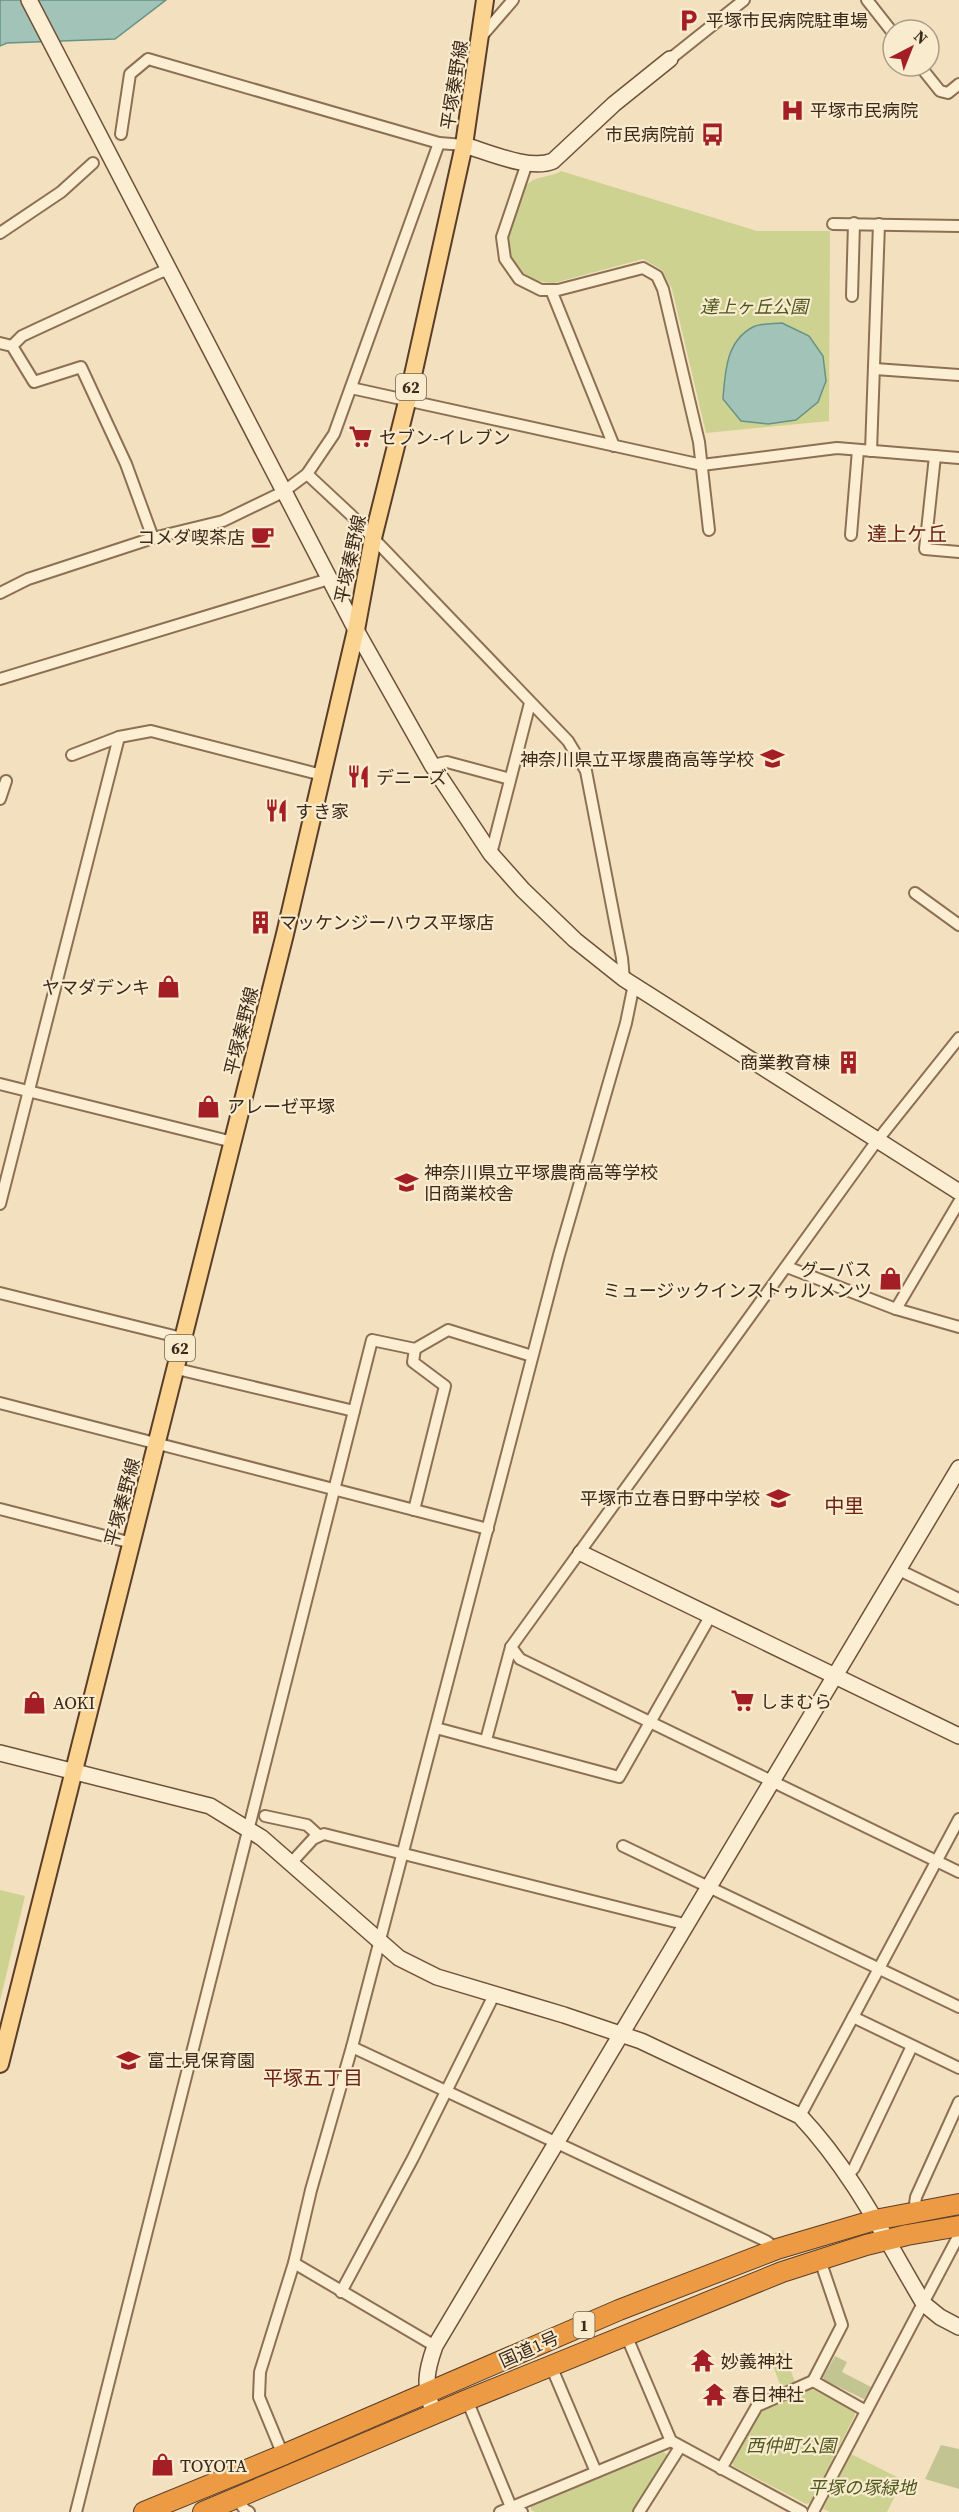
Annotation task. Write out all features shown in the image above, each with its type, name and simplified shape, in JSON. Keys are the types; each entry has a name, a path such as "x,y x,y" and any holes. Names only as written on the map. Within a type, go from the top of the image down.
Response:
{"highway":[{"name":"国道1号","path":"144,2512 283,2455 619,2310 777,2249 876,2220 959,2204"},
{"name":"国道1号","path":"203,2512 243,2505 434,2414 782,2272 887,2240 959,2226"}],"main road":[{"name":"平塚秦野線","path":"0,2064 285,934 356,630 373,538 407,402 464,145 485,0"}],"street":[{"path":"29,0 356,630 432,765 491,854 523,890 575,940 629,982 876,1142 959,1192"},
{"path":"481,37 513,0"},
{"path":"121,134 130,74 148,58 439,143 464,145 528,163 547,164 554,161 614,104 744,0"},
{"path":"867,0 881,18"},
{"path":"930,78 940,91 953,93 959,84"},
{"path":"0,593 28,579 153,538 223,521 283,492 307,474 334,434 439,143"},
{"path":"0,233 61,192 93,162"},
{"path":"528,163 504,227 502,249 505,259 519,279 530,286 551,290 643,268 657,276 663,289 699,442 709,530"},
{"path":"852,296 854,223"},
{"path":"833,224 959,226"},
{"path":"871,451 879,224"},
{"path":"12,346 22,336 161,272 170,271"},
{"path":"551,290 614,446"},
{"path":"0,343 12,346 34,382 81,367 126,464 153,538"},
{"path":"875,369 959,375"},
{"path":"351,388 702,465 837,448 959,458"},
{"path":"851,535 858,450"},
{"path":"935,456 925,549 959,552"},
{"path":"283,2455 258,2393 263,2363 294,2263 311,2190 380,1943 532,1356 626,1023 629,982 622,958 586,771 568,741 373,538 307,474"},
{"path":"0,679 329,579"},
{"path":"491,854 531,703"},
{"path":"72,755 119,737 151,731 322,775"},
{"path":"0,1204 119,737"},
{"path":"432,765 447,762 510,778"},
{"path":"0,799 6,781"},
{"path":"915,893 959,925"},
{"path":"486,1740 512,1647 876,1142 959,1038"},
{"path":"0,1084 233,1142"},
{"path":"896,1309 959,1202"},
{"path":"787,1267 896,1309 959,1327"},
{"path":"0,1293 182,1338"},
{"path":"76,2512 372,1340 415,1349 448,1330 532,1356"},
{"path":"414,1510 445,1386 413,1362 415,1349"},
{"path":"177,1369 354,1411"},
{"path":"0,1403 488,1529"},
{"path":"434,2414 426,2393 426,2373 435,2346 959,1468"},
{"path":"0,1509 132,1543"},
{"path":"581,1553 959,1736"},
{"path":"899,1570 959,1599"},
{"path":"436,1728 620,1777 711,1615"},
{"path":"512,1647 520,1659 959,1872"},
{"path":"0,1753 210,1806 249,1828 399,1958 437,1977 622,2034 800,2116 848,2175 924,2304 940,2317 959,2327"},
{"path":"265,1816 307,1825 318,1835"},
{"path":"800,2116 959,1819"},
{"path":"292,1863 318,1835 324,1834 688,1925"},
{"path":"623,1846 959,2007"},
{"path":"340,2292 413,2158 495,1993"},
{"path":"853,2017 959,2068"},
{"path":"848,2175 854,2168 912,2046"},
{"path":"352,2047 766,2241 777,2249"},
{"path":"914,2212 916,2197 959,2102"},
{"path":"813,2512 959,2235"},
{"path":"721,2469 757,2406 813,2381 842,2325 820,2260"},
{"path":"294,2263 435,2346"},
{"path":"626,2335 675,2444 802,2512"},
{"path":"551,2366 596,2472"},
{"path":"813,2381 866,2411"},
{"path":"467,2400 512,2507 522,2512"},
{"path":"500,2512 596,2472 675,2444"},
{"path":"639,2512 675,2444"}],"green space":[{"name":"達上ヶ丘公園","path":"561,171 757,231 830,231 829,421 706,433 672,289 662,270 643,259 554,283 537,280 522,272 507,250 506,236 512,215 527,185"},
{"path":"0,1890 25,1896 0,2001"},
{"path":"783,2350 795,2382 781,2387 769,2355"},
{"path":"835,2356 847,2362 842,2372 871,2387 864,2399 824,2380 823,2377"},
{"name":"西仲町公園","path":"812,2389 855,2412 855,2415 810,2503 806,2504 733,2466 733,2462 761,2412"},
{"path":"941,2445 959,2449 959,2489 925,2479"},
{"path":"664,2452 668,2456 634,2512 535,2512 531,2510 531,2506"},
{"name":"平塚の塚緑地","path":"851,2454 903,2480 887,2512 830,2512 823,2509"}],"water":[{"path":"0,0 166,0 115,39 7,43 0,46"},
{"path":"782,323 809,336 823,356 826,381 818,402 796,420 768,424 741,421 723,399 726,368 732,349 737,340 753,327"}],"place":[{"name":"平塚市民病院駐車場","path":"688,20"},
{"name":"平塚市民病院","path":"792,110"},
{"name":"市民病院前","path":"713,134"},
{"name":"セブン-イレブン","path":"361,437"},
{"name":"コメダ喫茶店","path":"263,537"},
{"name":"神奈川県立平塚農商高等学校","path":"772,759"},
{"name":"デニーズ","path":"358,777"},
{"name":"すき家","path":"277,811"},
{"name":"マッケンジーハウス平塚店","path":"261,922"},
{"name":"ヤマダデンキ","path":"168,987"},
{"name":"商業教育棟","path":"848,1062"},
{"name":"アレーゼ平塚","path":"209,1106"},
{"name":"神奈川県立平塚農商高等学校 旧商業校舎","path":"406,1182"},
{"name":"グーバス ミュージックインストゥルメンツ","path":"890,1279"},
{"name":"平塚市立春日野中学校","path":"778,1498"},
{"name":"しまむら","path":"742,1701"},
{"name":"AOKI","path":"35,1702"},
{"name":"富士見保育園","path":"129,2060"},
{"name":"妙義神社","path":"703,2361"},
{"name":"春日神社","path":"714,2394"},
{"name":"TOYOTA","path":"162,2465"}],"district":[{"name":"達上ケ丘","path":"907,534"},
{"name":"中里","path":"844,1506"},
{"name":"平塚五丁目","path":"313,2078"}]}
